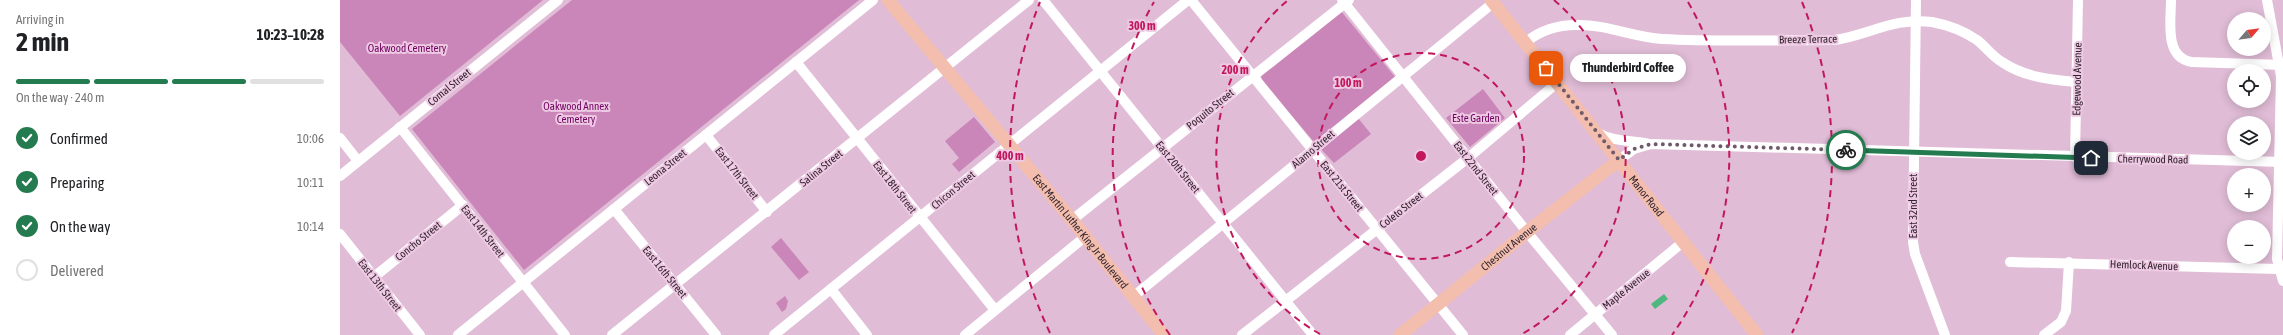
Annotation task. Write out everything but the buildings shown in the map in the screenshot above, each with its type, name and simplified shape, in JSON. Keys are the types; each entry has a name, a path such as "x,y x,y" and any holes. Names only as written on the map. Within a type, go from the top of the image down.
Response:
{"main road":[{"name":"East Martin Luther King Jr Boulevard","path":"888,0 1086,236 1164,335"},
{"name":"Manor Road","path":"1492,1 1757,335"},
{"name":"Chestnut Avenue","path":"1400,335 1619,160"}],"street":[{"name":"Comal Street","path":"340,176 558,0"},
{"name":"Leona Street","path":"458,335 873,0"},
{"name":"Salina Street","path":"612,335 1029,0"},
{"name":"East 20th Street","path":"1043,0 1101,70 1313,335"},
{"name":"Chicon Street","path":"774,335 1009,144 1190,0"},
{"name":"East 21st Street","path":"1190,0 1463,335"},
{"name":"East 32nd Street","path":"1916,0 1914,248 1945,335"},
{"name":"Edgewood Avenue","path":"2075,157 2078,0"},
{"path":"2171,0 2171,40 2174,50 2180,58 2192,62 2281,65"},
{"path":"2267,0 2281,65 2281,162 2278,269 2283,281"},
{"name":"Poquito Street","path":"1072,220 1345,1"},
{"name":"East 22nd Street","path":"1345,1 1527,232 1612,335"},
{"name":"Alamo Street","path":"1134,296 1313,151 1322,141 1492,1"},
{"name":"Breeze Terrace","path":"1526,42 1538,32 1576,25 1601,27 1632,34 1662,38 1835,40 1848,38 1887,24 1915,21 1945,25 1968,34 2002,62 2024,74 2053,80 2077,82"},
{"name":"East 18th Street","path":"796,62 919,218 995,310"},
{"name":"Coleto Street","path":"1242,335 1468,158 1558,83"},
{"name":"East 14th Street","path":"400,127 565,335"},
{"path":"1598,133 1611,139 1632,140 1651,144"},
{"name":"East 17th Street","path":"706,135 767,212"},
{"path":"340,138 358,161"},
{"name":"Cherrywood Road","path":"1619,160 1634,149 1651,144 1914,153 2281,162"},
{"name":"Concho Street","path":"374,277 463,205"},
{"name":"East 16th Street","path":"614,209 716,335"},
{"name":"East 13th Street","path":"340,234 420,335"},
{"path":"965,335 1086,236"},
{"name":"Maple Avenue","path":"1570,335 1683,242"},
{"name":"Hemlock Avenue","path":"2010,262 2068,262 2278,269"},
{"path":"2044,335 2060,322 2066,311 2068,262"},
{"path":"831,289 867,335"}],"green space":[{"name":"Oakwood Cemetery","path":"340,0 543,0 400,116 340,42"},
{"name":"Oakwood Annex Cemetery","path":"572,0 859,0 524,270 412,129"},
{"path":"1341,11 1395,77 1314,142 1262,80 1261,75"},
{"name":"Este Garden","path":"1483,89 1505,118 1470,147 1446,118"},
{"path":"974,117 995,142 959,172 952,164 959,158 945,141"},
{"path":"1358,118 1371,134 1334,163 1320,148"},
{"path":"781,238 809,272 799,280 771,247"},
{"path":"785,296 788,301 786,309 782,312 776,303"}],"shaded area":[{"path":"1664,294 1668,299 1655,309 1651,304"}],"way so far":[{"path":"1546,68 1619,160 1634,149 1651,144 1846,150"}],"place":[{"name":"Thunderbird Coffee","path":"1546,68"}],"route":[{"path":"1846,150 2091,158"}]}
